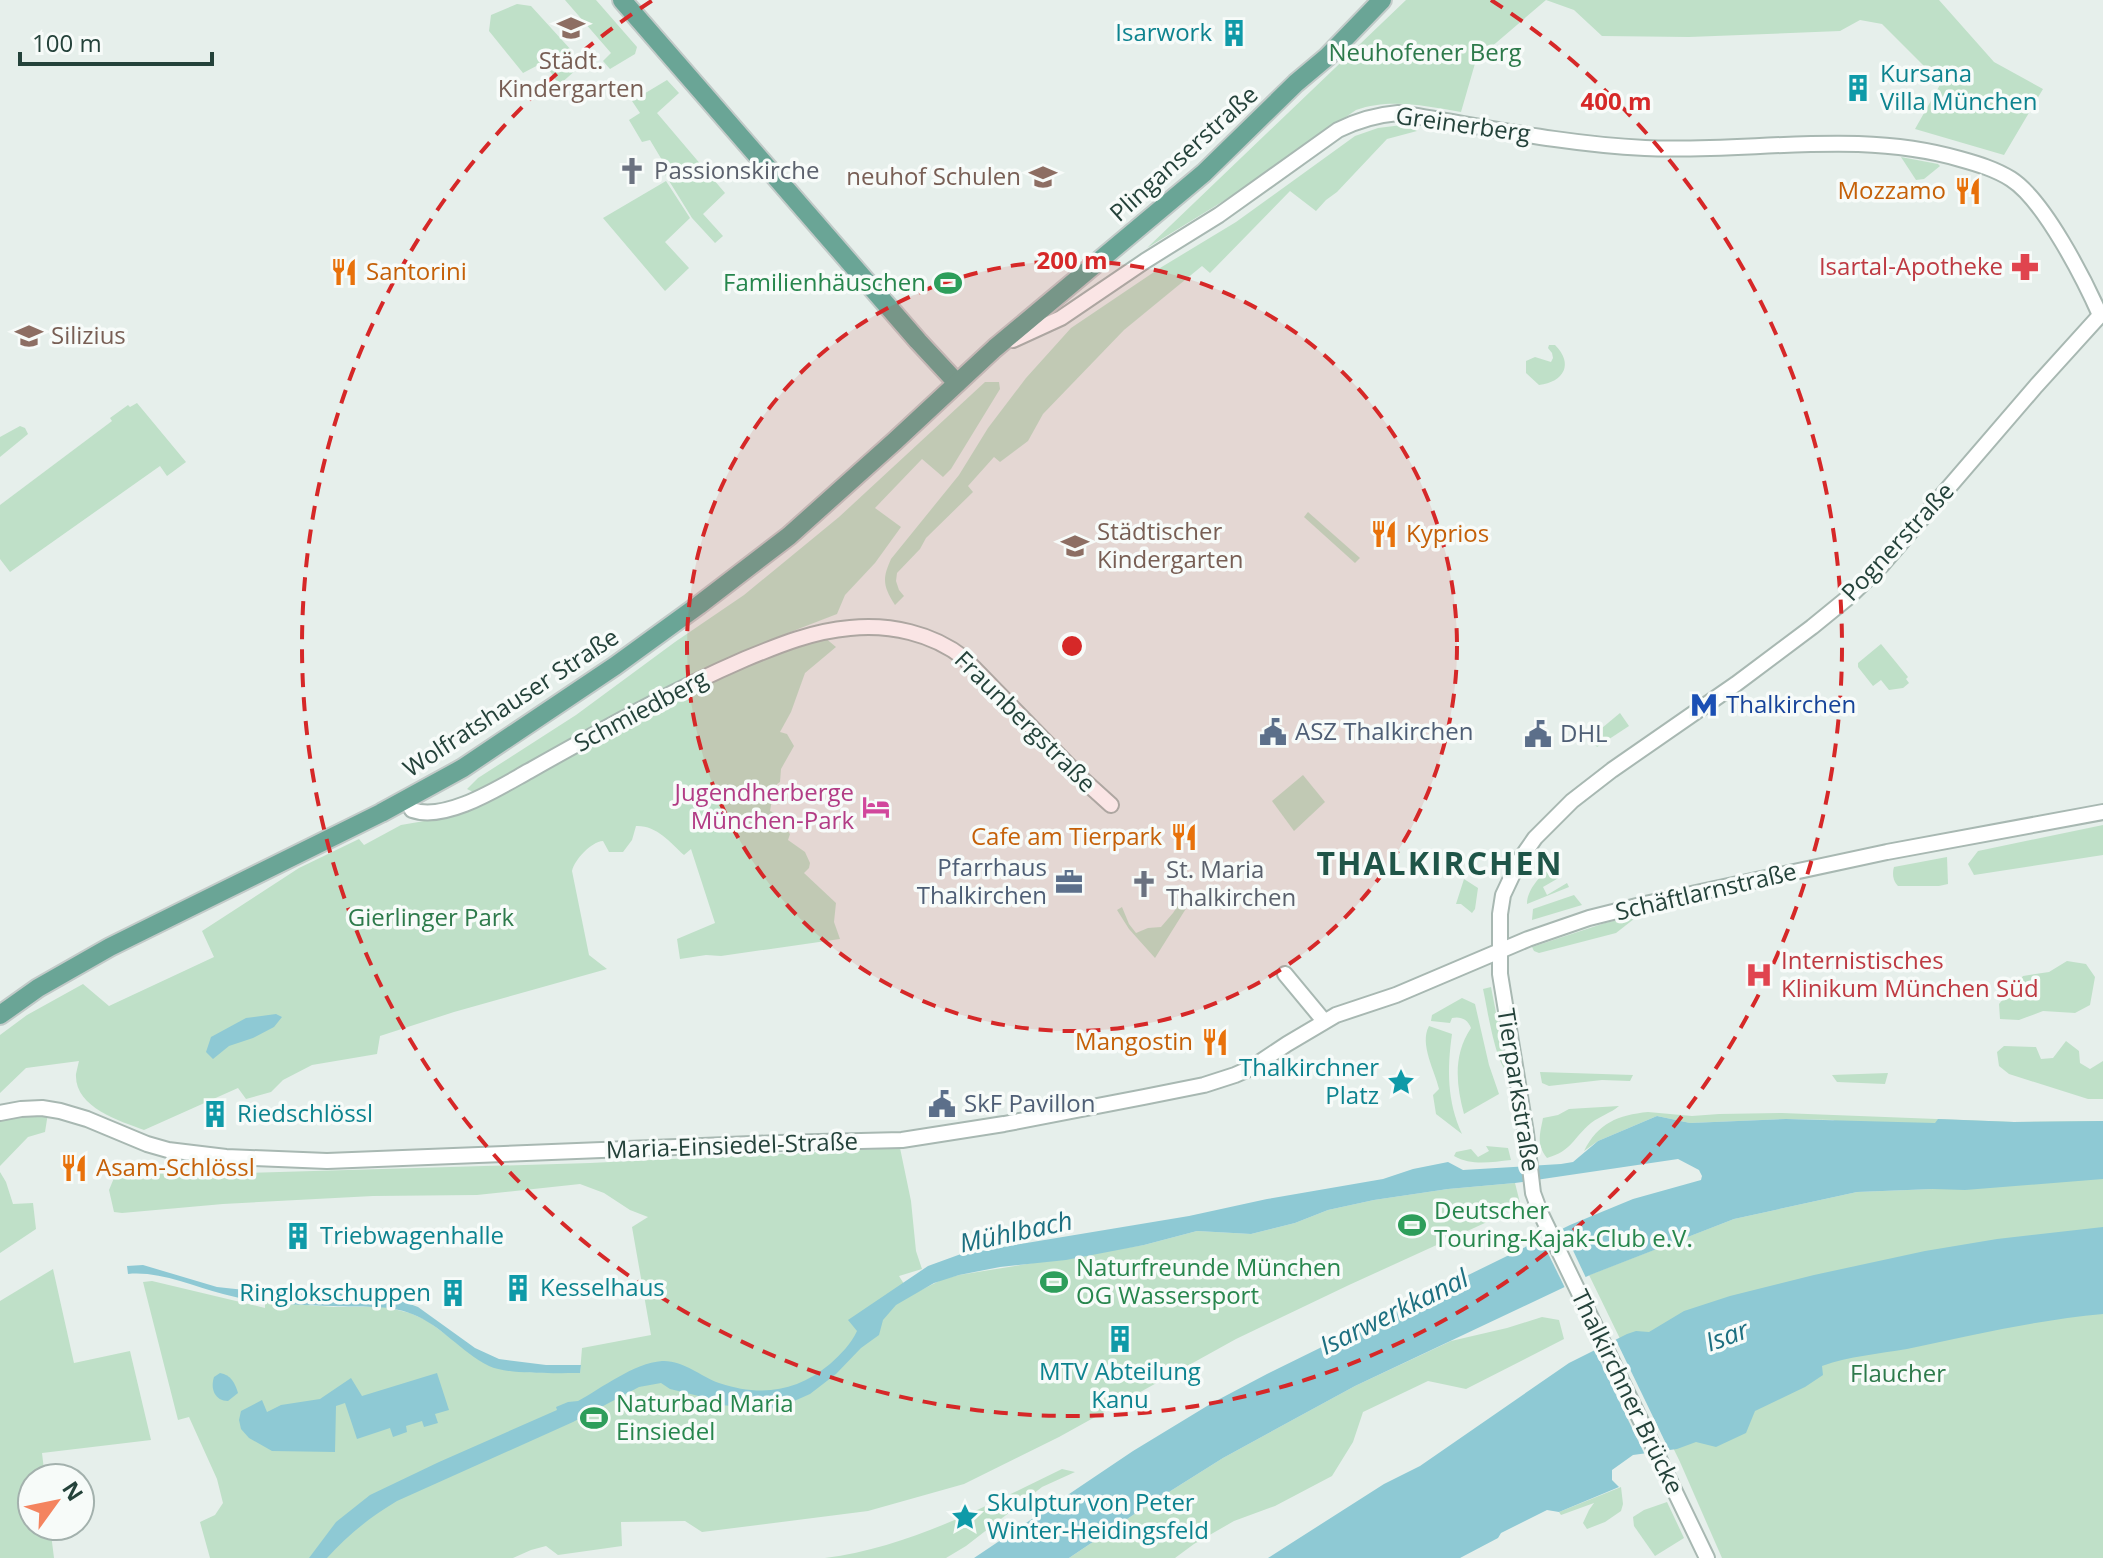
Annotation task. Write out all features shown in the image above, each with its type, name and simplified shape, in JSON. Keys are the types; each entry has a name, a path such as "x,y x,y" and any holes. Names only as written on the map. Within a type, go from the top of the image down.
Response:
{"main road":[{"path":"622,0 957,383"},
{"name":"Plinganserstraße","path":"1296,83 1365,0"},
{"name":"Plinganserstraße","path":"957,383 1204,173 1327,57 1382,0"},
{"name":"Wolfratshauser Straße","path":"0,1015 38,988 110,947 406,800 507,741 615,666 789,536 957,383"}],"street":[{"name":"Greinerberg","path":"991,351 1061,318 1219,215 1338,130 1359,119 1398,113 1585,143 1645,148 1868,144 1918,149 1962,160 1998,172 2020,186 2041,209 2101,314"},
{"name":"Pognerstraße","path":"1500,951 1500,914 1507,886 1526,850 1554,818 1612,770 1736,684 1850,596 1882,565 2101,314"},
{"name":"Schmiedberg","path":"406,800 412,810 432,814 480,798 695,681 779,645 849,628 890,628"},
{"name":"Fraunbergstraße","path":"890,628 932,639 964,658 1111,805"},
{"name":"Schäftlarnstraße","path":"1324,1021 1396,995 1528,939 1589,918 1887,852 2103,812"},
{"name":"Tierparkstraße","path":"1500,951 1500,974 1533,1193 1547,1226"},
{"path":"1285,974 1324,1021"},
{"name":"Maria-Einsiedel-Straße","path":"0,1113 42,1108 60,1111 168,1150 226,1157 327,1161 902,1140 1004,1124 1204,1085 1251,1068 1324,1021"},
{"name":"Thalkirchner Brücke","path":"1547,1226 1707,1558"}],"green space":[{"path":"565,0 596,0 637,47 635,54 610,69 603,61 611,53"},
{"name":"Neuhofener Berg","path":"1406,0 1546,0 1476,60 1461,112 1395,104 1356,110 1230,197 1147,248"},
{"path":"1546,0 1939,0 1994,62 2043,89 2004,155 1915,129 1941,83 1882,24 1860,20 1840,31 1689,37 1602,36 1574,10"},
{"path":"517,4 531,6 572,51 566,56 577,69 559,85 544,62 523,73 489,31 491,15"},
{"path":"667,80 679,93 657,113 725,193 703,214 723,236 715,243 692,218 658,163 662,160 650,140 642,142 629,120 640,113 632,101"},
{"path":"1402,125 1417,131 1387,139 1316,211 1290,191 1210,273 1202,266 1124,330 1043,414 1028,441 1000,462 994,457 968,486 973,492 926,538 897,573 896,581 904,596 895,605 885,582 891,559 959,475 988,428 1026,378 1071,328 1236,222 1355,136 1378,128"},
{"path":"1901,157 1940,166 1924,179 1916,180"},
{"path":"666,181 690,218 665,242 689,268 665,291 603,218"},
{"path":"1549,345 1555,345 1561,352 1564,371 1555,380 1539,385 1526,373 1526,361 1535,357 1551,362 1553,358"},
{"path":"985,382 999,382 1000,389 951,469 943,477 922,459 875,508 901,527 875,563 845,595 837,614 698,672 499,779 473,792 467,789 478,778 576,715 744,595 839,517"},
{"path":"137,403 186,462 167,476 160,466 10,572 0,559 0,505 112,421 110,418 128,405"},
{"path":"20,426 28,434 0,457 0,437"},
{"path":"1308,512 1360,558 1355,563 1304,517"},
{"name":"Gierlinger Park","path":"824,637 836,647 805,673 780,732 787,734 794,746 781,769 780,782 768,791 772,800 770,811 782,816 789,826 786,829 790,834 788,840 805,852 810,863 804,873 836,903 834,922 840,939 680,959 677,939 715,923 691,849 684,855 656,831 636,826 632,840 623,852 609,852 603,841 598,842 584,852 572,871 589,955 607,969 380,1036 377,1054 312,1065 283,1080 271,1092 246,1099 238,1088 144,1130 111,1117 90,1104 77,1086 79,1061 26,1068 0,1093 0,1035 27,1015 83,984 109,1006 214,957 202,931 299,868 359,839 364,845 401,825 436,819 482,803 698,687 782,651"},
{"path":"1881,644 1908,677 1909,683 1903,688 1889,690 1881,680 1873,686 1858,667 1858,663"},
{"path":"1620,713 1629,726 1597,747 1591,740"},
{"path":"1303,775 1325,802 1294,831 1272,801"},
{"path":"2103,825 2103,855 1974,875 1968,864 1978,851"},
{"path":"1947,857 1948,884 1898,886 1895,882 1894,867"},
{"path":"1554,862 1562,876 1543,887 1547,895 1567,883 1569,887 1527,904 1533,887"},
{"path":"1464,879 1478,888 1472,913 1461,904 1456,904"},
{"path":"1187,892 1192,899 1155,958 1117,910 1122,907 1136,933 1161,927"},
{"path":"1574,895 1582,905 1532,920 1533,909"},
{"path":"1639,915 1616,933 1539,953 1532,947 1605,923"},
{"path":"2067,961 2086,964 2095,977 2090,1005 2075,1013 2043,1011 2019,1020 2000,1019 1999,1004 2023,976 2049,972"},
{"path":"1491,987 1508,1074 1495,1046 1483,989"},
{"path":"1462,998 1475,1004 1499,1094 1464,1114 1458,1070 1461,1049 1471,1028 1461,1018 1452,1018 1450,1023 1431,1021 1432,1015"},
{"path":"1429,1026 1452,1034 1450,1085 1453,1109 1462,1134 1436,1114 1433,1095 1439,1089 1427,1049"},
{"path":"2066,1041 2079,1051 2080,1063 2090,1069 2103,1061 2103,1099 2088,1099 2009,1074 1999,1066 1997,1052 2004,1046 2036,1047 2041,1059 2053,1058"},
{"path":"1540,1072 1633,1075 1630,1081 1602,1080 1549,1086 1542,1083"},
{"path":"1888,1073 1885,1084 1837,1082 1832,1075"},
{"path":"1619,1106 1591,1123 1562,1152 1547,1158 1540,1139 1543,1118 1569,1109"},
{"name":"Flaucher","path":"1648,1112 1692,1116 1782,1113 2014,1122 2103,1121 2103,1558 1722,1558 1680,1462 1589,1275 1734,1219 1857,1192 1933,1189 1833,1120 1690,1123 1657,1116 1598,1141 1584,1151 1602,1127 1610,1122 1627,1115"},
{"path":"48,1113 45,1132 28,1137 0,1166 0,1119"},
{"path":"1486,1146 1508,1148 1511,1160 1475,1162 1454,1156 1456,1152 1471,1149 1478,1157 1489,1151"},
{"path":"900,1148 911,1201 916,1251 922,1269 899,1276 911,1295 943,1279 959,1275 1144,1245 1197,1231 1251,1234 1295,1223 1328,1210 1374,1200 1515,1183 1520,1203 1498,1217 1236,1339 1059,1437 964,1484 868,1511 702,1532 685,1521 621,1522 622,1546 558,1555 546,1546 513,1558 210,1558 200,1522 215,1515 223,1503 217,1479 189,1417 178,1420 143,1282 152,1281 265,1308 265,1302 385,1307 426,1320 488,1365 524,1372 580,1373 582,1348 651,1335 632,1227 648,1217 580,1184 477,1195 373,1196 114,1212 109,1190 114,1178 134,1166 212,1174 590,1163"},
{"path":"0,1172 13,1204 33,1203 36,1229 0,1253"},
{"path":"53,1269 74,1363 130,1351 151,1440 42,1453 43,1462 16,1462 16,1542 52,1542 54,1558 0,1558 0,1301"},
{"path":"1542,1317 1559,1320 1564,1339 1466,1389 1428,1381 1363,1412 1353,1442 1332,1476 1275,1506 1234,1521 1175,1558 1069,1558 1223,1458 1355,1386 1451,1341"},
{"path":"1062,1469 1075,1472 1042,1487 946,1558 825,1558 856,1553 917,1535 976,1511"},
{"path":"1621,1487 1621,1511 1605,1522 1587,1529 1583,1523 1594,1503 1561,1515 1559,1512"},
{"path":"1667,1502 1684,1538 1655,1556 1634,1526 1633,1517"}],"water":[{"path":"276,1014 282,1017 274,1027 229,1046 213,1059 206,1052 211,1037 246,1018"},
{"name":"Isarwerkkanal","path":"1657,1116 1690,1123 1786,1119 1935,1123 1938,1119 2103,1121 2103,1179 1965,1190 1857,1192 1734,1219 1590,1275 1355,1386 1223,1458 1069,1558 974,1558 1133,1451 1212,1403 1570,1225 1633,1199 1701,1180 1699,1170 1678,1159 1515,1183 1448,1189 1328,1210 1295,1223 1251,1234 1197,1231 1066,1260 959,1275 934,1283 896,1305 883,1320 879,1335 861,1348 836,1374 810,1394 783,1406 766,1409 709,1404 711,1399 670,1389 661,1383 639,1387 573,1422 397,1501 360,1527 327,1558 309,1558 336,1522 370,1495 557,1410 556,1407 578,1401 640,1366 670,1361 719,1383 749,1390 778,1389 804,1381 830,1364 849,1345 857,1331 848,1320 928,1266 961,1254 1189,1216 1383,1179 1448,1162 1463,1170 1573,1162 1598,1141"},
{"name":"Isar","path":"2103,1227 2103,1314 2005,1328 1822,1366 1823,1375 1755,1411 1746,1433 1716,1447 1696,1442 1677,1449 1633,1455 1612,1470 1612,1480 1619,1487 1559,1512 1547,1510 1460,1558 1268,1558 1384,1484 1420,1466 1569,1363 1627,1334 1649,1332 1684,1311 1814,1275 1925,1251"},
{"path":"143,1265 217,1287 254,1291 380,1293 418,1307 475,1348 499,1359 546,1365 581,1365 580,1373 497,1369 469,1354 432,1325 403,1311 264,1302 164,1277 128,1274 127,1266"},
{"path":"220,1373 232,1380 238,1393 228,1401 217,1397 213,1390 214,1377"},
{"path":"437,1373 449,1410 435,1414 438,1423 424,1427 422,1421 406,1426 407,1432 393,1437 390,1428 357,1439 345,1403 336,1406 335,1452 272,1451 249,1438 241,1429 241,1411 262,1400 267,1412 281,1405 320,1399 351,1378 362,1396"}],"pier":[{"path":"1561,1225 1587,1280 1566,1290 1539,1235"},
{"path":"1614,1336 1671,1454 1646,1457 1593,1347"}],"place":[{"name":"Städt. Kindergarten","path":"571,28"},
{"name":"Isarwork","path":"1234,33"},
{"name":"Kursana Villa München","path":"1858,88"},
{"name":"Passionskirche","path":"632,171"},
{"name":"neuhof Schulen","path":"1043,177"},
{"name":"Mozzamo","path":"1968,191"},
{"name":"Isartal-Apotheke","path":"2025,267"},
{"name":"Santorini","path":"344,272"},
{"name":"Familienhäuschen","path":"948,283"},
{"name":"Silizius","path":"29,336"},
{"name":"Kyprios","path":"1384,534"},
{"name":"Städtischer Kindergarten","path":"1075,546"},
{"name":"Thalkirchen","path":"1704,705"},
{"name":"ASZ Thalkirchen","path":"1273,732"},
{"name":"DHL","path":"1538,734"},
{"name":"Jugendherberge München-Park","path":"876,807"},
{"name":"Cafe am Tierpark","path":"1184,837"},
{"name":"Pfarrhaus Thalkirchen","path":"1069,882"},
{"name":"St. Maria Thalkirchen","path":"1144,884"},
{"name":"Internistisches Klinikum München Süd","path":"1759,975"},
{"name":"Mangostin","path":"1215,1042"},
{"name":"Thalkirchner Platz","path":"1401,1082"},
{"name":"SkF Pavillon","path":"942,1104"},
{"name":"Riedschlössl","path":"215,1114"},
{"name":"Asam-Schlössl","path":"74,1168"},
{"name":"Deutscher Touring-Kajak-Club e.V.","path":"1412,1225"},
{"name":"Triebwagenhalle","path":"298,1236"},
{"name":"Naturfreunde München OG Wassersport","path":"1054,1282"},
{"name":"Kesselhaus","path":"518,1288"},
{"name":"Ringlokschuppen","path":"453,1293"},
{"name":"MTV Abteilung Kanu","path":"1120,1339"},
{"name":"Naturbad Maria Einsiedel","path":"594,1418"},
{"name":"Skulptur von Peter Winter-Heidingsfeld","path":"965,1517"}],"district":[{"name":"THALKIRCHEN","path":"1440,864"}],"water label":[{"name":"Mühlbach","path":"1016,1232"}]}
